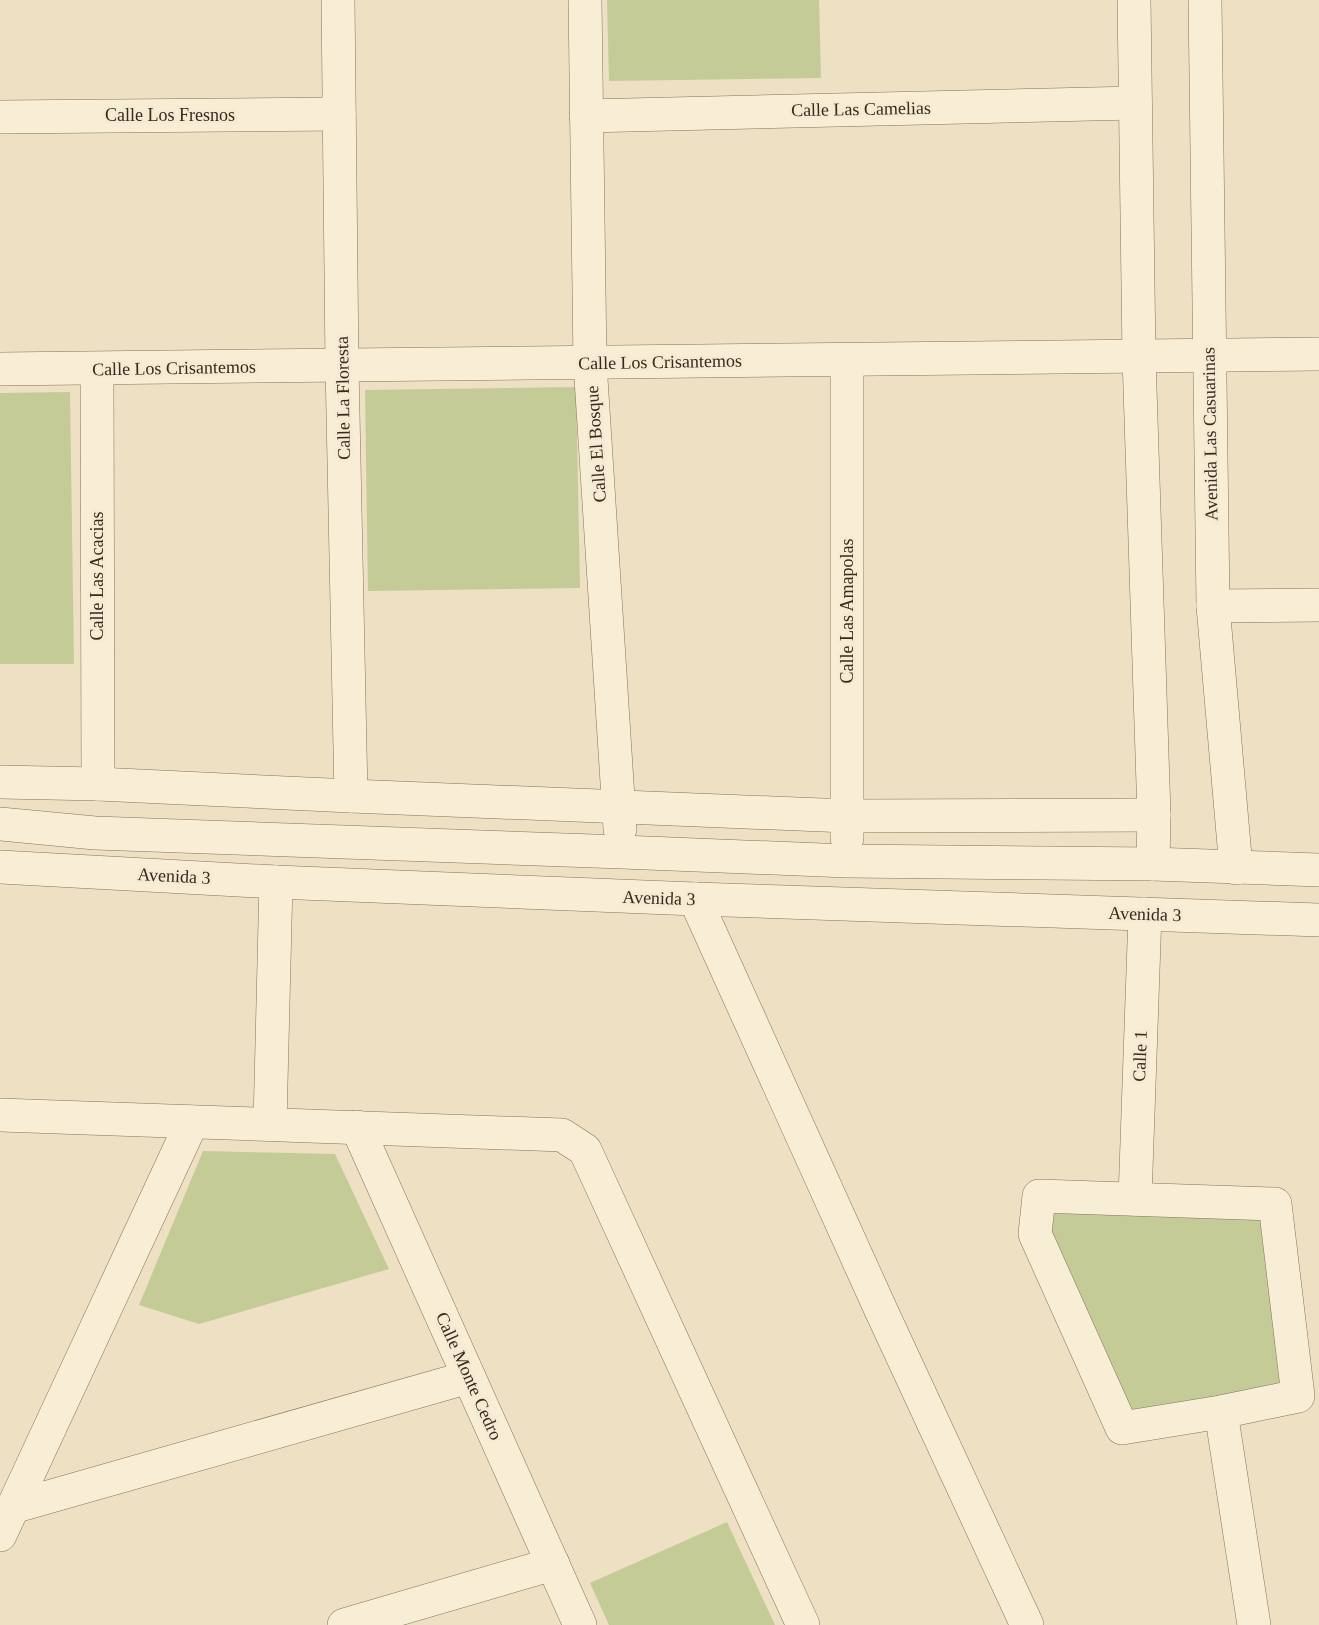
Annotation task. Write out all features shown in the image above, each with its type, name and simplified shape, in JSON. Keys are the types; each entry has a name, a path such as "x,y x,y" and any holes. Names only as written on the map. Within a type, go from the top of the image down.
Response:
{"street":[{"name":"Calle La Floresta","path":"338,0 342,365 351,796"},
{"name":"Calle El Bosque","path":"585,0 590,363 622,852"},
{"path":"1134,0 1139,357 1154,864"},
{"name":"Avenida Las Casuarinas","path":"1205,0 1213,606 1236,868"},
{"name":"Calle Las Camelias","path":"586,116 1135,103"},
{"name":"Calle Los Fresnos","path":"0,117 339,114"},
{"name":"Calle Los Crisantemos","path":"0,369 1319,354"},
{"name":"Calle Las Amapolas","path":"847,360 847,861"},
{"name":"Calle Las Acacias","path":"97,369 98,784"},
{"path":"1213,606 1319,605"},
{"path":"0,782 98,784 847,816 1154,815"},
{"path":"0,824 95,833 847,861 1154,864 1319,870"},
{"name":"Avenida 3","path":"0,867 276,882 695,899 1319,920"},
{"path":"270,1124 276,882"},
{"path":"695,899 880,1308 1027,1625"},
{"name":"Calle 1","path":"1135,1199 1145,914"},
{"path":"0,1115 562,1135 585,1150 803,1625"},
{"path":"7,1521 192,1122"},
{"name":"Calle Monte Cedro","path":"357,1127 580,1625"},
{"path":"1039,1196 1135,1199 1275,1204 1298,1396 1221,1412 1122,1428 1035,1234 1039,1196"},
{"path":"7,1521 469,1377"},
{"path":"1221,1412 1254,1625"},
{"path":"344,1625 553,1564"}],"green space":[{"path":"607,0 819,0 821,78 609,81"},
{"path":"576,387 580,588 368,591 365,390"},
{"path":"70,392 74,664 0,664 0,393"},
{"path":"203,1151 335,1154 389,1269 199,1324 139,1305"},
{"path":"1048,1205 1265,1214 1288,1388 1132,1415 1049,1234"},
{"path":"727,1522 775,1625 609,1625 590,1583"}]}
